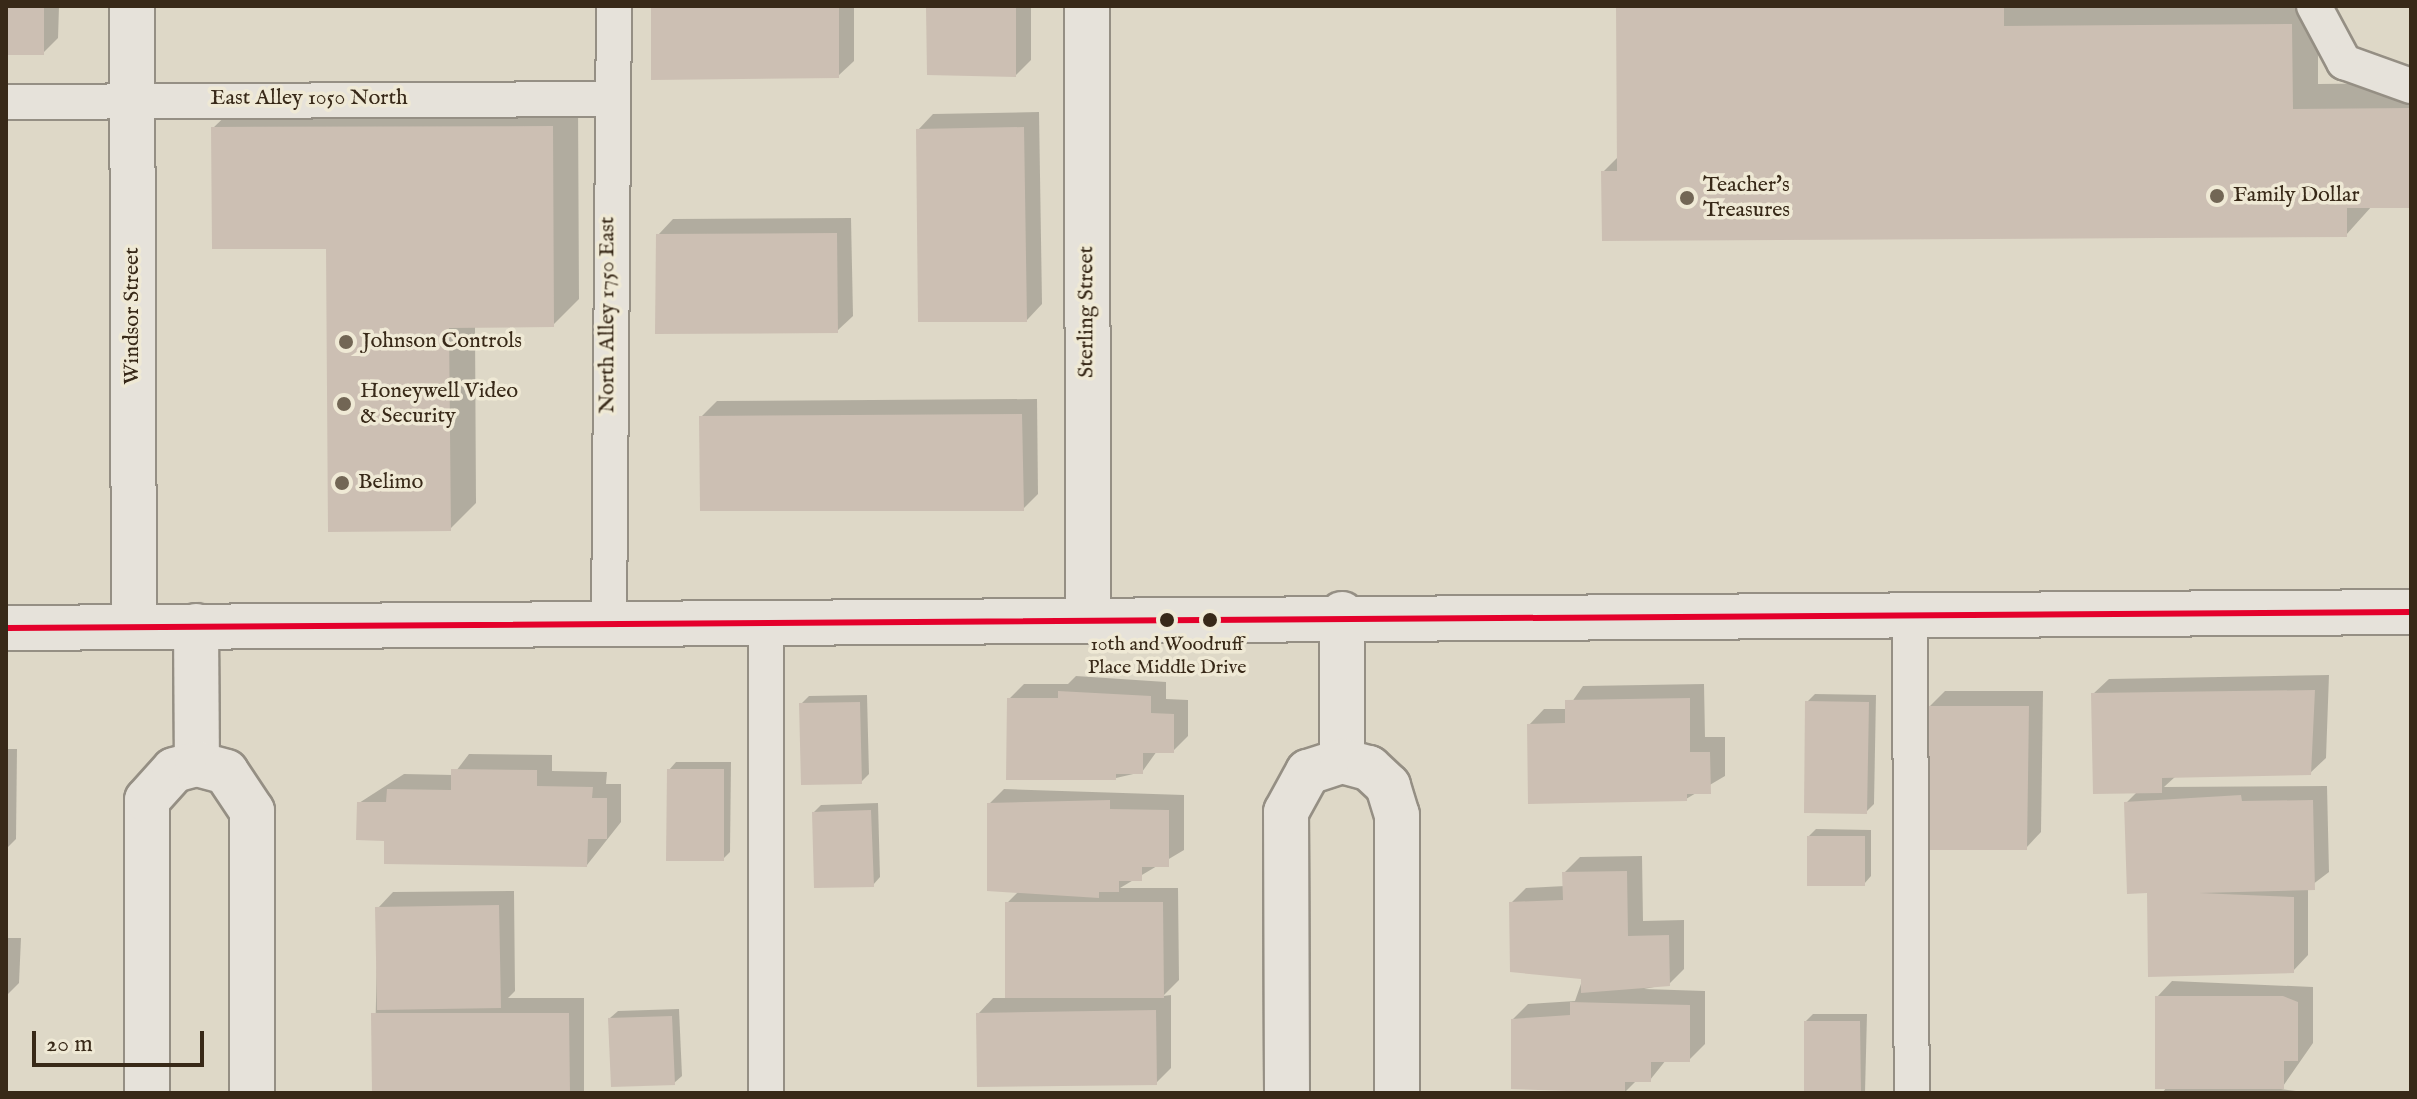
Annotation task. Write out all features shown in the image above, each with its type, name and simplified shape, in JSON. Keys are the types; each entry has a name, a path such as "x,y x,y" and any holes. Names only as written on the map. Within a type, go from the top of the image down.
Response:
{"street":[{"name":"Windsor Street","path":"132,6 134,627"},
{"name":"Sterling Street","path":"1087,6 1088,617"},
{"path":"6,628 1342,614 2411,612"},
{"path":"1342,614 1342,761"},
{"path":"196,626 197,764"},
{"path":"1287,1093 1286,812 1308,772 1342,761 1369,768 1388,786 1397,815 1397,1093"},
{"path":"147,1093 147,800 174,770 197,764 226,772 252,811 252,1093"}],"lane":[{"name":"North Alley 1750 East","path":"609,624 614,6"},
{"path":"2314,6 2344,62 2411,86"},
{"name":"East Alley 1050 North","path":"6,102 612,99"},
{"path":"1910,613 1912,1093"},
{"path":"766,621 766,1093"}],"building":[{"path":"6,6 44,6 44,55 6,55"},
{"path":"651,6 839,6 839,78 651,80"},
{"path":"926,6 1016,6 1016,77 927,75"},
{"path":"1616,6 2004,6 2004,26 2292,24 2293,109 2411,108 2411,208 2347,208 2347,237 1602,241 1601,171 1617,171"},
{"path":"553,126 554,327 449,328 451,531 328,532 326,249 212,249 211,127"},
{"path":"1024,127 1027,322 918,322 916,129"},
{"path":"837,233 838,333 655,334 656,234"},
{"path":"1022,414 1024,511 700,511 699,416"},
{"path":"2315,690 2311,775 2162,778 2162,793 2093,794 2091,693"},
{"path":"1058,691 1151,696 1151,713 1174,714 1174,753 1143,753 1143,774 1116,774 1116,780 1006,780 1007,698 1058,698"},
{"path":"1690,698 1690,752 1710,752 1711,794 1687,794 1687,801 1528,804 1527,724 1565,723 1565,700"},
{"path":"1805,701 1869,702 1867,814 1804,813"},
{"path":"860,702 862,784 801,785 799,703"},
{"path":"1927,706 2029,706 2027,850 1927,850"},
{"path":"451,769 537,770 537,786 593,787 592,798 607,798 607,839 588,839 587,867 384,864 384,841 356,840 357,802 386,802 387,789 451,790"},
{"path":"667,769 724,769 724,861 666,861"},
{"path":"2241,795 2242,801 2313,800 2315,890 2199,893 2294,897 2294,973 2148,977 2147,893 2127,894 2124,802"},
{"path":"1110,800 1110,809 1169,810 1169,867 1142,867 1142,881 1119,881 1119,892 1099,892 1099,898 987,891 987,803"},
{"path":"871,810 874,887 814,888 812,812"},
{"path":"1807,836 1865,836 1865,886 1807,886"},
{"path":"1627,871 1628,936 1669,935 1670,986 1581,993 1581,979 1510,972 1509,902 1563,900 1562,872"},
{"path":"1005,902 1163,902 1164,998 1005,998"},
{"path":"499,905 501,1008 377,1010 375,907"},
{"path":"2155,996 2283,996 2298,1002 2298,1061 2284,1061 2284,1089 2155,1089"},
{"path":"1570,1002 1690,1005 1690,1062 1651,1062 1651,1082 1625,1082 1625,1093 1511,1089 1511,1019 1570,1015"},
{"path":"1156,1010 1157,1085 977,1087 976,1013"},
{"path":"371,1013 569,1013 570,1093 372,1093"},
{"path":"672,1016 675,1085 611,1087 608,1018"},
{"path":"1804,1021 1860,1021 1861,1093 1804,1093"}],"transit line":[{"path":"6,628 2411,612"}],"place":[{"name":"Family Dollar","path":"2217,196"},
{"name":"Teacher's Treasures","path":"1687,198"},
{"name":"Johnson Controls","path":"346,342"},
{"name":"Honeywell Video & Security","path":"344,404"},
{"name":"Belimo","path":"342,483"},
{"name":"10th and Woodruff Place Middle Drive","path":"1167,620"}]}
